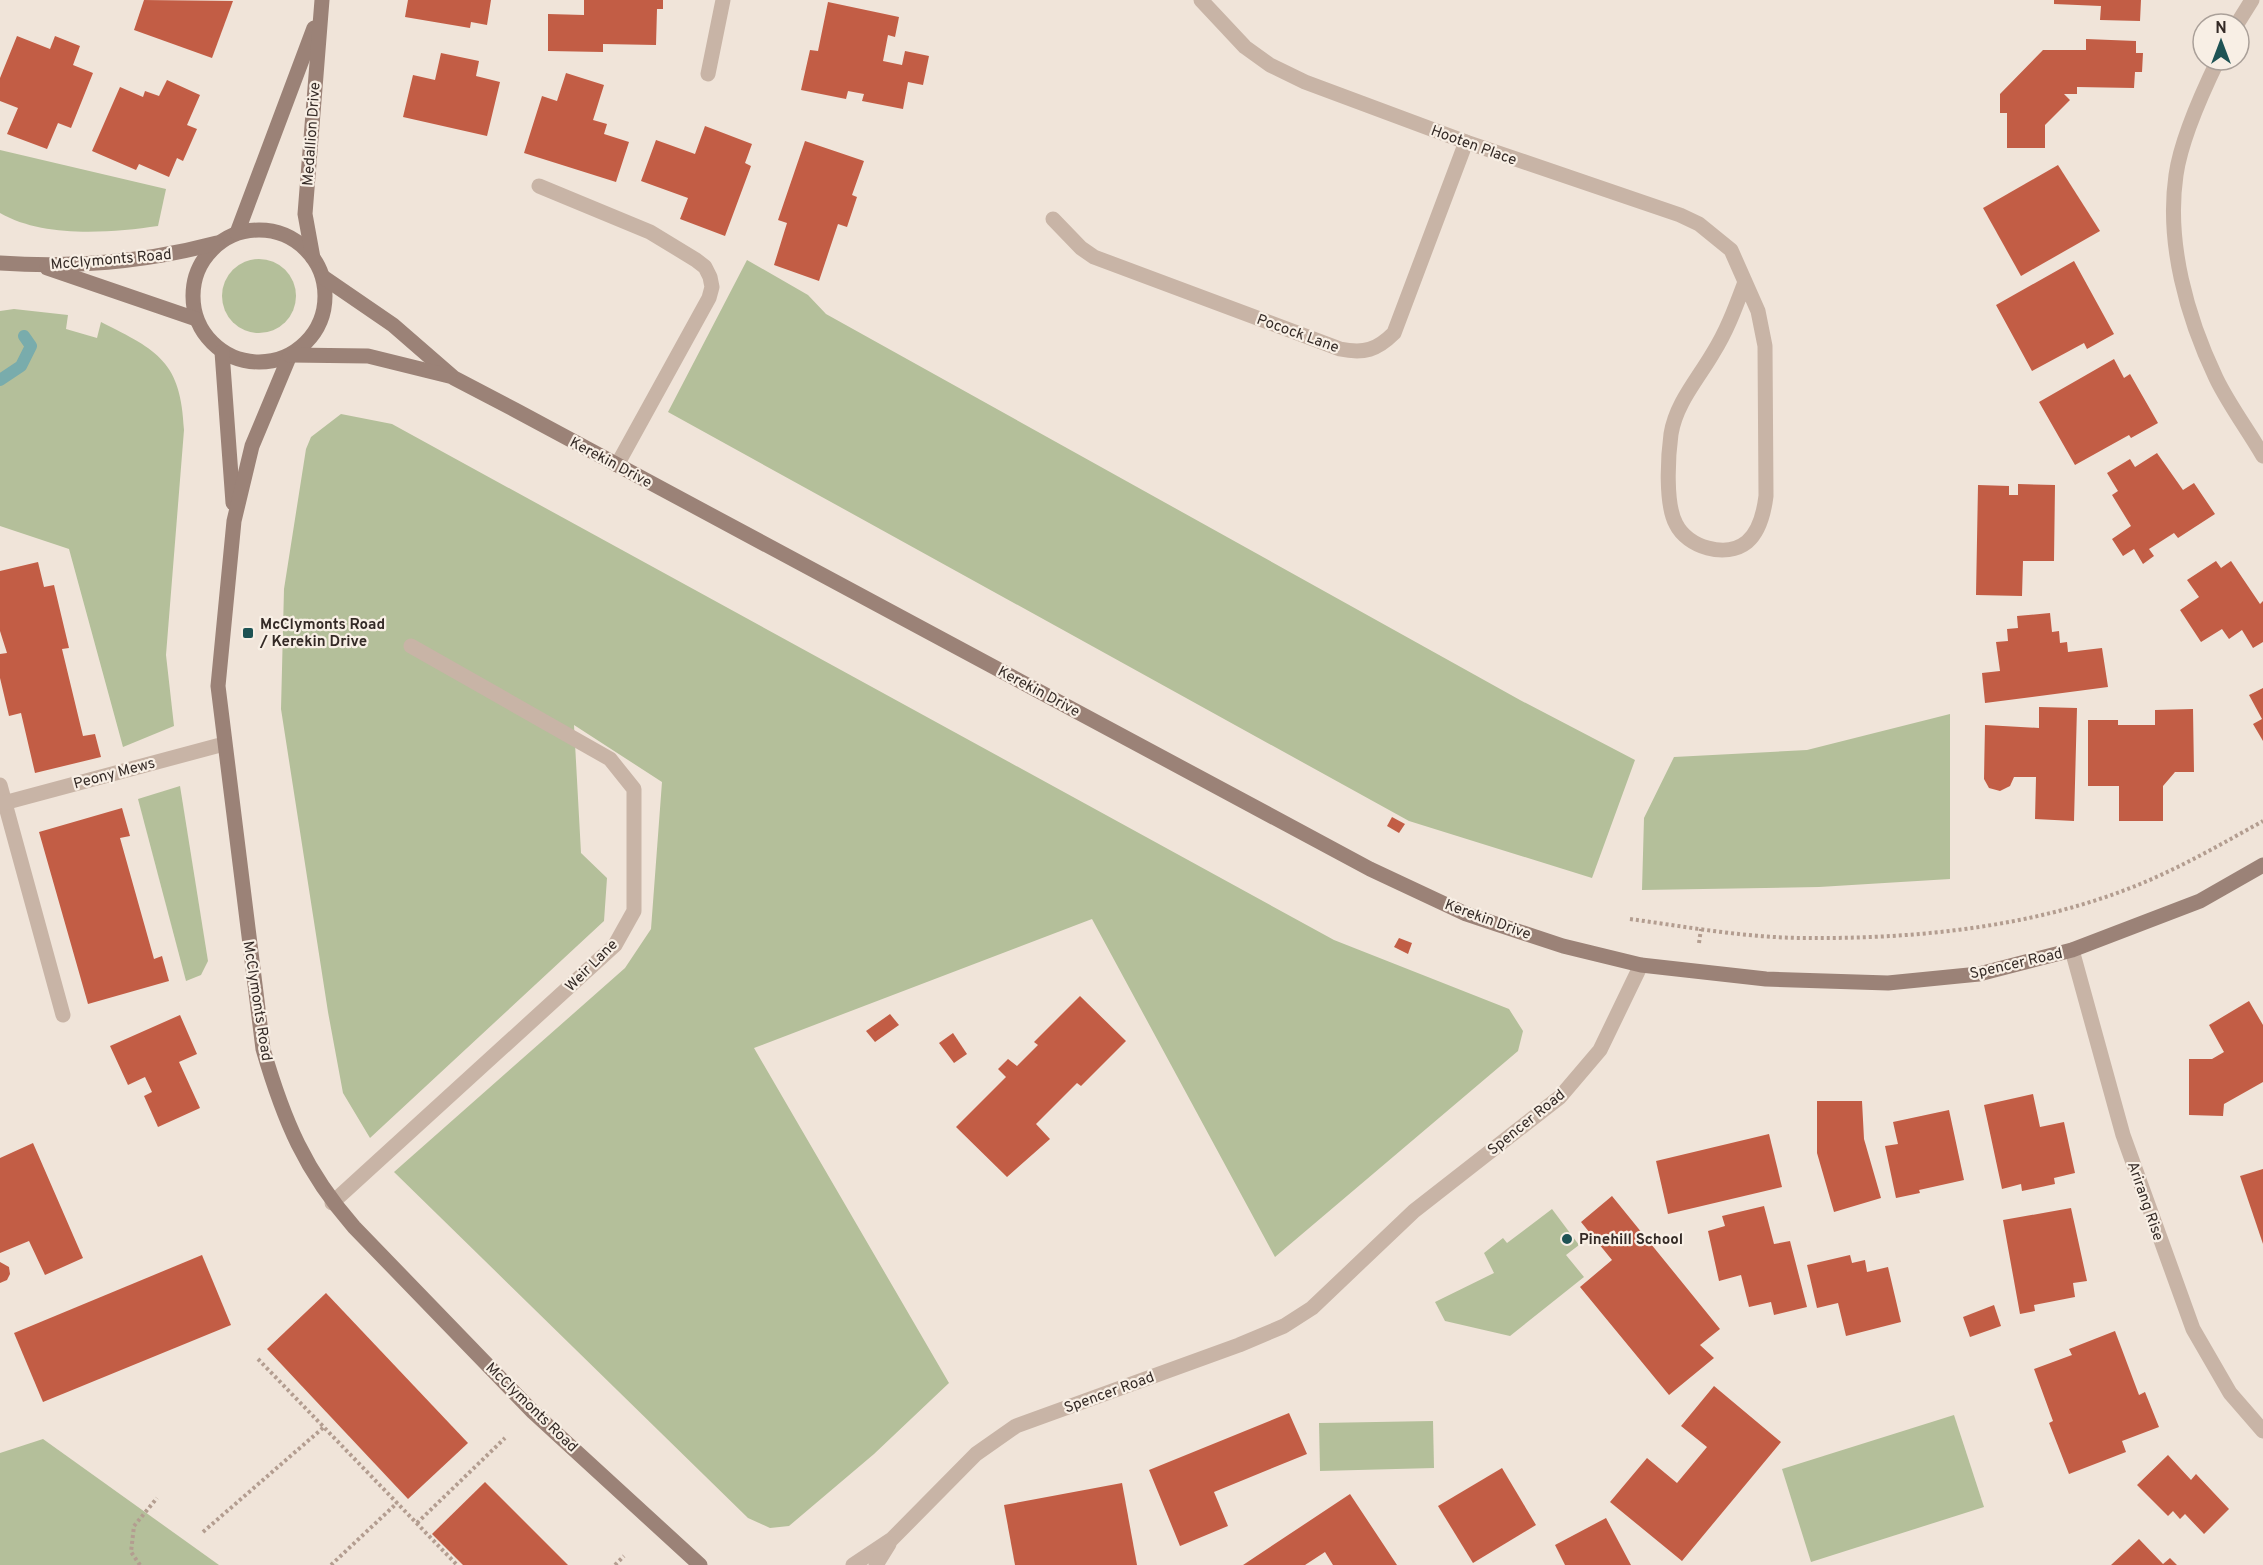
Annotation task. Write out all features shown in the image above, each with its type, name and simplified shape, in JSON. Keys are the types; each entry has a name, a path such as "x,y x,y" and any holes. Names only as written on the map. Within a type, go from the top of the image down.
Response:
{"street":[{"path":"708,74 723,0"},
{"name":"Hooten Place","path":"1201,0 1225,28 1270,65 1305,82 1466,142 1699,224 1731,250 1758,311 1765,346 1766,496 1763,514 1747,542 1735,549 1703,547 1682,534 1674,522 1671,507 1669,454 1673,421 1715,351 1745,282"},
{"name":"Medallion Drive","path":"237,233 321,5"},
{"name":"Medallion Drive","path":"314,258 305,214 321,5"},
{"path":"2212,72 2199,98 2176,174 2174,238 2186,296 2216,378 2263,456"},
{"name":"Pocock Lane","path":"1053,219 1081,248 1094,257 1340,349 1357,352 1371,350 1394,333 1466,142"},
{"path":"539,186 650,232 705,267 710,278 712,287 709,298 617,465"},
{"path":"258,230 279,233 299,243 314,258 323,278 325,299 321,320 308,340 290,355 266,362 242,360 222,352 206,338 196,319 192,297 195,276 204,257 219,243 237,233 258,230"},
{"name":"McClymonts Road","path":"0,263 38,266 171,255 219,243"},
{"name":"McClymonts Road","path":"38,266 196,319"},
{"name":"Kerekin Drive","path":"323,278 393,325 454,378 1370,869 1466,914 1563,946 1641,965"},
{"name":"McClymonts Road","path":"222,352 234,521"},
{"name":"Kerekin Drive","path":"290,355 368,356 454,378"},
{"name":"McClymonts Road","path":"290,355 252,446 234,521 218,686 263,1049 278,1102 296,1146 332,1203 533,1412 700,1565"},
{"name":"Weir Lane","path":"332,1203 615,945 634,910 634,789 610,759 411,646"},
{"name":"Peony Mews","path":"2,804 224,744"},
{"path":"0,785 2,804 63,1015"},
{"name":"Spencer Road","path":"853,1565 892,1539 976,1454 1016,1426 1239,1345 1284,1326 1312,1308 1414,1211 1560,1097 1600,1050 1641,965 1766,979 1888,983 1979,974 2072,950 2200,901 2263,865"},
{"name":"Arirang Rise","path":"2072,950 2123,1135 2193,1329 2230,1393 2263,1431"},
{"name":"Spencer Road","path":"876,1565 892,1539"}],"path":[{"path":"1630,919 1783,937 1847,937 1953,930 2050,914 2124,890 2173,870 2263,821"},
{"path":"1699,944 1701,929"},
{"path":"258,1359 457,1565"},
{"path":"203,1532 324,1427"},
{"path":"417,1523 505,1438"},
{"path":"140,1565 131,1552 134,1526 157,1498"},
{"path":"331,1565 397,1503"},
{"path":"615,1565 624,1556"}],"green space":[{"path":"0,150 166,189 158,226 98,232 56,230 36,227 0,213"},
{"path":"252,259 266,259 280,265 290,275 296,289 296,303 290,317 280,327 266,333 252,333 238,327 228,317 222,303 222,289 228,275 238,265"},
{"path":"747,260 808,295 826,314 1520,700 1635,760 1592,878 1409,821 668,412"},
{"path":"14,309 68,315 66,329 97,338 101,322 152,351 172,374 178,389 184,430 166,655 174,726 123,747 69,549 0,526 0,311"},
{"path":"341,414 392,424 1334,940 1509,1009 1523,1031 1518,1051 1275,1257 1092,919 754,1048 949,1383 874,1454 789,1526 770,1528 748,1518 394,1172 625,968 651,929 662,782 574,725 581,853 607,878 604,921 370,1138 343,1093 328,1012 281,709 284,589 306,449 311,437"},
{"path":"1950,714 1950,879 1819,887 1642,890 1644,818 1674,757 1807,750"},
{"path":"180,786 208,961 201,975 186,981 138,799"},
{"path":"1552,1209 1579,1245 1566,1255 1584,1277 1510,1336 1445,1321 1435,1302 1494,1273 1484,1253 1503,1238 1507,1243"},
{"path":"1954,1415 1984,1507 1811,1562 1782,1469"},
{"path":"1433,1421 1434,1468 1320,1471 1319,1423"},
{"path":"43,1439 219,1565 0,1565 0,1453"}],"building":[{"path":"144,0 233,1 212,58 134,30"},
{"path":"408,0 491,0 487,25 471,22 470,28 405,17"},
{"path":"584,0 663,0 663,9 657,9 656,45 603,44 603,52 548,51 548,14 584,15"},
{"path":"2054,0 2141,0 2140,21 2100,20 2101,6 2054,4"},
{"path":"828,2 899,17 895,37 888,35 883,61 902,65 905,51 929,56 923,85 908,82 903,109 862,101 864,94 848,91 846,99 801,90 810,50 818,51"},
{"path":"17,36 50,49 55,36 80,46 73,65 93,73 71,128 58,123 47,149 7,134 18,108 0,101 0,78"},
{"path":"2086,39 2136,41 2136,53 2143,53 2142,72 2135,72 2134,88 2077,87 2077,94 2064,94 2070,100 2045,125 2045,148 2007,148 2007,113 2000,113 2000,94 2043,50 2086,50"},
{"path":"441,53 479,61 476,76 500,82 487,136 403,117 413,75 435,80"},
{"path":"566,73 604,85 593,120 607,124 604,134 629,142 616,182 524,153 542,96 557,101"},
{"path":"167,80 200,95 187,125 197,129 183,161 177,158 169,177 139,164 136,170 92,151 120,87 143,97 145,91 159,96"},
{"path":"705,126 752,144 745,163 751,166 725,236 680,219 688,198 641,181 656,140 695,154"},
{"path":"805,141 864,161 852,195 857,197 847,227 838,224 819,281 774,265 787,223 778,220"},
{"path":"2058,165 2100,231 2021,276 1983,208"},
{"path":"2074,261 2114,334 2087,349 2084,343 2032,371 1996,305"},
{"path":"2114,359 2124,378 2130,374 2158,423 2131,438 2129,435 2075,465 2039,402"},
{"path":"2157,453 2183,490 2194,483 2215,514 2178,538 2174,533 2149,549 2154,556 2143,564 2134,549 2123,556 2112,539 2131,526 2112,495 2118,491 2107,473 2130,459 2135,467"},
{"path":"2018,484 2055,485 2054,561 2023,561 2022,596 1976,595 1978,485 2009,486 2009,495 2018,495"},
{"path":"2216,561 2221,568 2231,561 2260,604 2263,601 2263,642 2253,648 2242,630 2229,639 2222,629 2201,642 2180,610 2199,597 2187,580"},
{"path":"38,562 44,587 54,585 69,648 62,649 83,736 95,734 101,757 35,773 21,713 9,716 0,678 0,654 7,653 0,631 0,571"},
{"path":"2050,613 2052,632 2059,631 2060,643 2067,642 2068,652 2102,648 2108,687 1985,703 1982,673 2000,671 1996,642 2008,641 2007,629 2018,628 2017,616"},
{"path":"2263,688 2263,741 2253,724 2262,719 2249,695"},
{"path":"2039,707 2077,708 2074,821 2035,819 2036,777 2014,777 2010,786 2000,791 1989,788 1984,779 1985,725 2039,728"},
{"path":"2193,709 2194,772 2175,772 2163,786 2163,821 2119,821 2119,786 2088,786 2088,720 2118,720 2118,725 2155,725 2155,710"},
{"path":"122,808 130,836 120,838 154,959 162,956 169,981 88,1004 39,832"},
{"path":"1392,817 1405,824 1399,833 1387,826"},
{"path":"1399,938 1412,943 1408,954 1394,947"},
{"path":"1080,996 1126,1041 1081,1086 1077,1083 1036,1124 1050,1139 1007,1177 956,1127 1006,1077 998,1069 1008,1059 1017,1066 1038,1045 1034,1042"},
{"path":"2249,1001 2263,1025 2263,1082 2224,1104 2223,1116 2189,1115 2189,1059 2212,1059 2224,1052 2209,1025"},
{"path":"890,1014 899,1025 875,1042 866,1031"},
{"path":"180,1015 197,1054 179,1062 200,1108 158,1127 144,1096 152,1092 145,1077 128,1085 110,1046"},
{"path":"953,1033 967,1054 954,1063 939,1043"},
{"path":"2033,1094 2040,1127 2064,1122 2075,1173 2054,1178 2055,1184 2022,1191 2021,1184 2002,1189 1984,1105"},
{"path":"1817,1101 1862,1101 1864,1139 1881,1198 1834,1212 1817,1153"},
{"path":"1949,1110 1964,1180 1919,1190 1920,1193 1896,1198 1885,1146 1898,1144 1893,1122"},
{"path":"1769,1134 1782,1187 1668,1214 1656,1161"},
{"path":"33,1143 83,1258 45,1275 29,1241 0,1253 0,1158"},
{"path":"2263,1169 2263,1244 2240,1176"},
{"path":"1612,1196 1720,1329 1700,1345 1714,1358 1669,1395 1580,1287 1612,1260 1581,1222"},
{"path":"1764,1206 1774,1244 1790,1241 1807,1307 1774,1315 1771,1302 1749,1307 1741,1275 1719,1281 1708,1231 1725,1226 1722,1216"},
{"path":"2071,1208 2087,1281 2073,1283 2075,1297 2034,1305 2035,1311 2020,1314 2003,1220"},
{"path":"202,1255 231,1325 43,1402 14,1333"},
{"path":"1850,1255 1852,1263 1865,1260 1867,1272 1888,1267 1901,1322 1846,1336 1838,1303 1817,1308 1807,1265"},
{"path":"0,1262 9,1267 10,1274 7,1280 0,1283"},
{"path":"326,1293 468,1443 408,1499 267,1349"},
{"path":"1994,1305 2001,1326 1970,1337 1963,1317"},
{"path":"2115,1331 2139,1395 2145,1392 2159,1427 2122,1441 2126,1452 2069,1474 2049,1423 2053,1421 2034,1369 2072,1355 2069,1349"},
{"path":"1714,1386 1781,1442 1682,1561 1610,1502 1647,1458 1677,1483 1707,1447 1681,1426"},
{"path":"1289,1413 1307,1454 1214,1492 1228,1526 1180,1546 1149,1470"},
{"path":"2168,1455 2191,1480 2196,1474 2229,1509 2204,1534 2185,1514 2180,1519 2173,1511 2168,1516 2137,1485"},
{"path":"1502,1468 1536,1525 1473,1563 1438,1506"},
{"path":"485,1482 568,1565 463,1565 432,1534"},
{"path":"1122,1483 1137,1565 1015,1565 1004,1505"},
{"path":"1350,1494 1397,1565 1333,1565 1325,1552 1305,1565 1243,1565"},
{"path":"1606,1518 1631,1565 1565,1565 1555,1545"},
{"path":"2139,1539 2163,1564 2170,1558 2177,1565 2111,1565"}],"waterway":[{"path":"0,380 21,366 31,346 24,336"}],"place":[{"name":"McClymonts Road / Kerekin Drive","path":"248,633"},
{"name":"Pinehill School","path":"1567,1239"}]}
